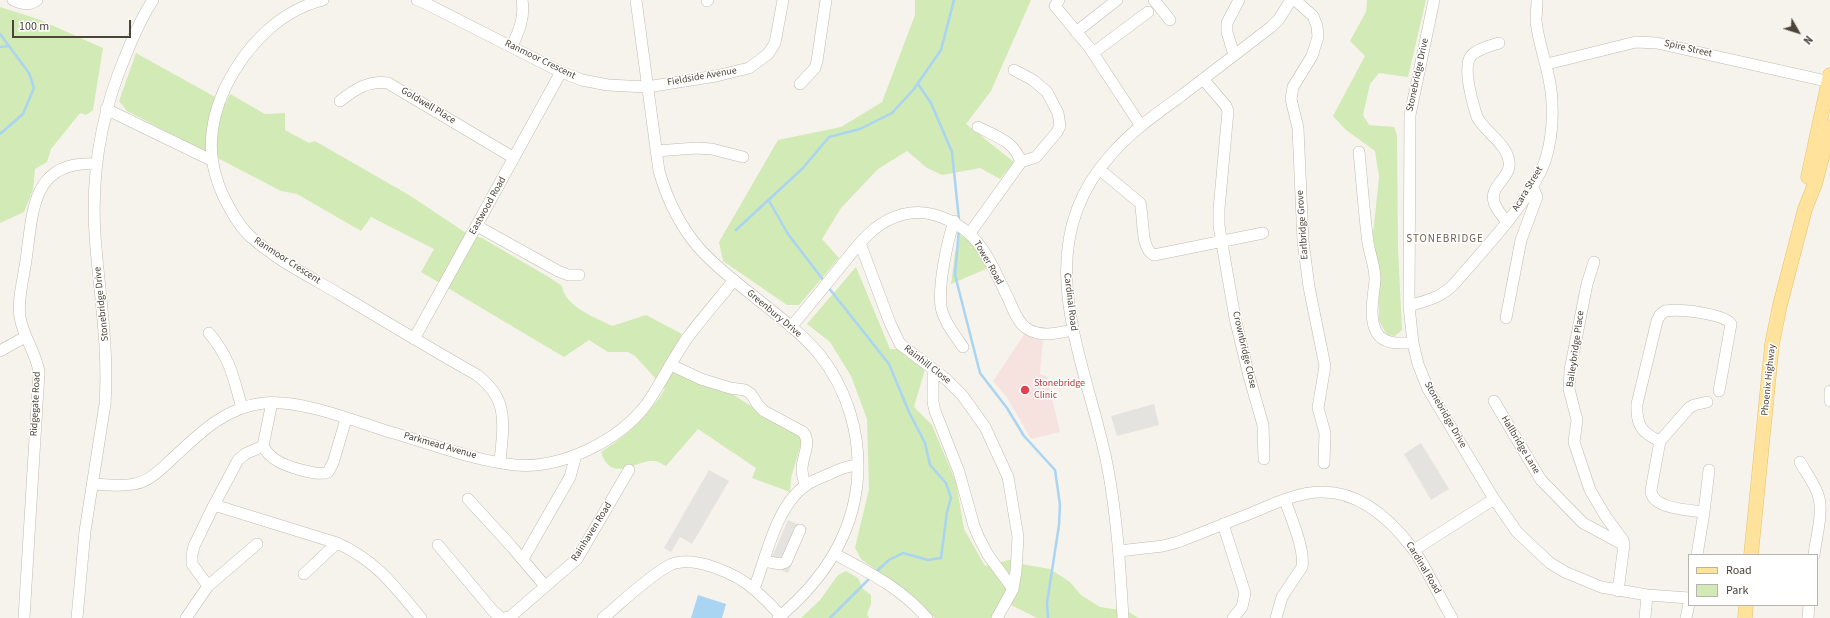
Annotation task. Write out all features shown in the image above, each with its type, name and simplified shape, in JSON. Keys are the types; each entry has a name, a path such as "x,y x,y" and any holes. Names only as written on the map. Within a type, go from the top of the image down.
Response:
{"main road":[{"name":"Phoenix Highway","path":"1805,209 1806,188 1830,79"},
{"name":"Phoenix Highway","path":"1751,554 1772,344 1780,305 1805,209 1815,184 1830,127"},
{"path":"1745,618 1746,606"}],"street":[{"path":"13,0 22,4 30,4 38,0"},
{"name":"Stonebridge Drive","path":"77,618 81,559 104,404 107,362 94,224 96,164 106,109 116,78 134,35 153,0"},
{"name":"Ranmoor Crescent","path":"323,0 294,11 276,23 258,38 245,54 230,78 219,100 212,132 211,160 226,202 237,222 250,237 294,268 477,375 487,383 496,394 501,407 503,424 500,462"},
{"name":"Ranmoor Crescent","path":"417,0 512,46 561,72 582,80 608,86 647,86"},
{"path":"512,46 521,27 523,17 522,0"},
{"name":"Greenbury Drive","path":"636,0 656,151 664,188 686,230 699,248 734,280 791,327 819,354 838,383 854,428 858,465 856,497 852,516 836,554 814,584 780,617"},
{"name":"Fieldside Avenue","path":"647,86 740,70 749,68 760,61 768,54 775,44 782,0"},
{"path":"800,84 814,68 817,61 826,0"},
{"path":"1076,32 1117,0"},
{"path":"1154,0 1170,20"},
{"path":"1234,55 1227,32 1227,23 1239,0"},
{"name":"Stonebridge Drive","path":"1434,0 1410,115 1409,306 1413,342 1418,364 1428,389 1494,498 1517,532 1550,563 1585,582 1618,591 1688,598"},
{"name":"Acara Street","path":"1409,306 1434,299 1446,292 1507,222 1532,186 1545,160 1550,137 1552,104 1547,64 1536,21 1537,0"},
{"name":"Cardinal Road","path":"1123,618 1119,551 1106,462 1073,330 1067,296 1067,246 1075,215 1085,192 1109,156 1141,126 1271,27 1279,19 1290,1"},
{"name":"Earlbridge Grove","path":"1290,1 1312,16 1317,26 1318,37 1312,56 1293,87 1291,99 1298,128 1303,241 1309,287 1325,366 1318,408 1325,433 1324,463"},
{"path":"1057,3 1076,32 1093,53 1141,126"},
{"path":"1093,53 1148,12"},
{"name":"Spire Street","path":"1547,64 1636,42 1657,43 1830,79"},
{"path":"1499,43 1475,53 1470,57 1467,66 1477,117 1500,145 1509,160 1508,174 1495,189 1492,196 1496,206 1507,222"},
{"path":"970,233 1021,162 1036,157 1044,150 1057,132 1060,120 1047,92 1033,80 1014,70"},
{"name":"Eastwood Road","path":"414,339 561,72"},
{"name":"Crownbridge Close","path":"1203,79 1226,106 1228,112 1219,209 1221,240 1235,318 1263,425 1264,459"},
{"name":"Goldwell Place","path":"340,102 353,91 370,83 388,83 514,158"},
{"path":"106,109 211,160"},
{"path":"978,128 1010,144 1015,149 1021,162"},
{"path":"656,151 696,148 712,149 743,157"},
{"path":"1359,152 1369,244 1375,269 1373,308 1375,329 1381,338 1388,341 1398,344 1413,342"},
{"name":"Ridgegate Road","path":"24,618 39,372 35,354 25,337 19,315 36,197 40,188 55,172 67,166 80,163 96,164"},
{"path":"1099,169 1140,203 1146,245 1151,254 1154,255 1263,232"},
{"path":"1506,318 1521,240 1537,197 1532,186"},
{"name":"Tower Road","path":"791,327 860,243 882,224 908,213 922,212 954,221 970,233 983,249 1015,314 1026,328 1042,334 1053,334 1073,330"},
{"path":"954,221 946,252 941,307 949,326 964,347"},
{"path":"477,226 558,271 568,275 579,275"},
{"name":"Rainhill Close","path":"860,243 890,323 900,344 934,369 962,395 985,427 1008,477 1018,537 1016,571 1013,589 997,618"},
{"name":"Baileybridge Place","path":"1594,262 1584,297 1570,370 1569,389 1577,420 1574,442 1590,490 1606,517 1620,534 1624,545"},
{"name":"Parkmead Avenue","path":"92,484 135,484 146,480 160,470 214,421 242,408 272,402 294,404 500,462 526,465 546,463 576,455 608,439 634,419 646,404 688,337 734,280"},
{"path":"1660,441 1650,436 1639,426 1636,414 1636,404 1657,321 1665,310 1716,316 1726,319 1731,324 1719,390"},
{"path":"209,333 228,360 242,408"},
{"path":"0,351 25,337"},
{"path":"671,364 701,379 730,388 745,390 751,394 758,405 771,415 803,432 806,436 807,445 802,470 805,485"},
{"path":"934,369 934,411 959,472 974,526 988,555 1013,589"},
{"path":"1830,391 1830,401"},
{"name":"Hallbridge Lane","path":"1494,400 1533,468 1551,490 1583,523 1624,545"},
{"path":"272,402 263,446 268,454 282,464 319,475 325,474 333,463 346,419"},
{"path":"1704,512 1666,506 1654,500 1651,495 1660,441 1689,408 1707,402"},
{"path":"208,586 192,564 194,546 238,460 245,454 263,446"},
{"path":"523,559 570,477 576,455"},
{"path":"1800,462 1818,493 1819,499 1820,508 1814,554"},
{"path":"754,589 773,536 783,513 791,501 805,485 848,466 858,465"},
{"name":"Rainhaven Road","path":"438,545 493,611 507,618 577,559 629,470"},
{"path":"1698,554 1709,470"},
{"name":"Cardinal Road","path":"1119,551 1163,546 1285,500 1322,492 1349,497 1377,511 1394,527 1414,550 1452,618"},
{"path":"1414,550 1494,498"},
{"path":"468,499 523,559 545,586"},
{"path":"1276,618 1280,601 1302,567 1303,562 1300,547 1285,500"},
{"path":"214,505 337,543 365,558 385,574 421,618"},
{"path":"1223,524 1245,593 1242,607 1233,618"},
{"path":"764,561 780,564 786,562 800,530"},
{"path":"304,574 337,543"},
{"path":"186,618 208,586 257,544"},
{"path":"1618,591 1624,545"},
{"path":"836,554 906,596 927,618"},
{"path":"603,618 670,565 689,561 712,567 738,579 754,589 780,617"},
{"path":"1645,618 1647,595"},
{"path":"1686,618 1689,606"},
{"path":"1808,618 1809,606"}],"shaded area":[{"name":"Stonebridge Clinic","path":"1025,333 1043,341 1040,374 1047,376 1060,432 1031,439 1008,399 993,381"},
{"path":"1154,404 1159,425 1117,436 1111,416"},
{"path":"1421,443 1449,489 1431,500 1404,454"},
{"path":"709,470 729,481 692,544 680,537 671,552 664,548"},
{"path":"788,520 807,528 788,573 776,568 771,559"}],"green space":[{"path":"915,0 1031,0 991,91 966,124 1014,162 1000,179 980,168 942,175 927,168 907,151 878,169 841,208 822,239 839,258 799,305 787,305 723,261 719,242 778,140 841,127 882,102 915,15"},
{"path":"1367,0 1426,0 1408,77 1379,73 1370,84 1363,115 1369,125 1394,127 1397,135 1398,248 1402,330 1395,336 1387,335 1379,321 1379,284 1373,234 1379,177 1375,151 1346,130 1333,116 1365,56 1350,41 1366,12"},
{"path":"0,7 38,19 103,48 93,110 86,115 80,113 51,149 47,162 35,169 33,190 24,212 0,223"},
{"path":"136,53 226,103 230,94 265,114 285,113 285,130 309,143 315,141 409,195 466,233 482,238 552,279 562,286 564,293 575,306 590,315 612,326 646,315 682,334 667,364 703,382 734,395 766,416 803,437 791,478 790,492 752,478 756,468 698,429 666,466 658,462 647,461 625,468 618,469 611,467 606,462 601,452 629,432 652,408 665,389 635,356 628,352 608,352 589,340 564,357 421,272 434,249 371,217 361,231 297,194 281,191 127,111 119,101"},
{"path":"960,235 969,240 988,268 951,284 955,253"},
{"path":"856,267 890,349 902,349 925,369 914,407 932,425 956,482 964,529 985,566 1013,559 1009,587 991,618 935,618 911,595 861,559 855,548 869,489 867,419 851,376 830,342 807,324"},
{"path":"1021,564 1050,569 1070,582 1081,595 1100,607 1127,611 1139,618 1037,618 1009,604"},
{"path":"846,571 858,578 863,589 871,595 871,604 867,614 869,618 801,618 820,600 838,575"}],"water":[{"path":"698,595 726,604 722,618 691,618"}],"waterway":[{"path":"736,230 803,168 829,137 860,129 892,113 914,89 941,50 954,0"},
{"path":"0,34 29,73 34,88 23,114 0,134"},
{"path":"0,47 9,46"},
{"path":"918,84 931,103 952,152 959,220"},
{"path":"769,201 788,234 824,281"},
{"path":"959,229 955,275 980,373 1007,408 1024,436 1055,470 1060,505 1059,525 1047,603 1048,618"},
{"path":"828,287 889,364 909,412 925,443 930,465 946,483 951,498 947,512 941,558 928,560 903,553 889,560 876,572"},
{"path":"830,618 871,577"}],"place":[{"name":"Stonebridge Clinic","path":"1025,390"}],"district":[{"name":"STONEBRIDGE","path":"1445,240"}]}
